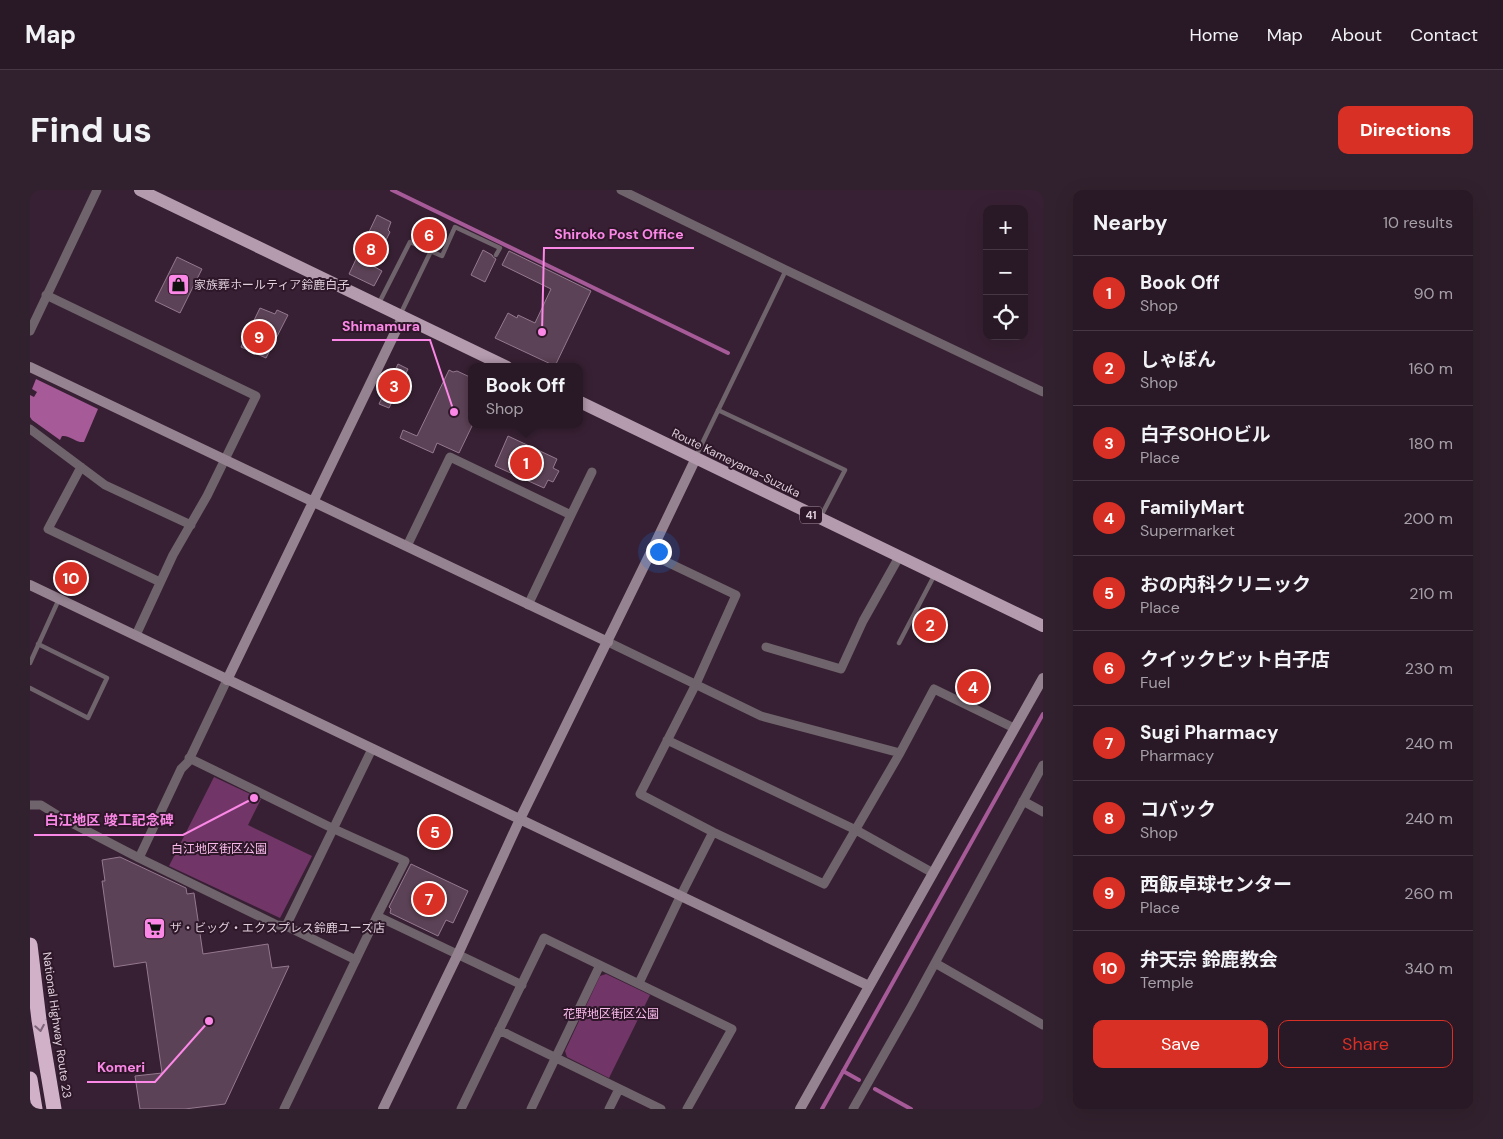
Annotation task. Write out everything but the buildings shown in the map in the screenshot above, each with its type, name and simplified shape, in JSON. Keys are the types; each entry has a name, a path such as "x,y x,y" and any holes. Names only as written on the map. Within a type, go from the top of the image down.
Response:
{"highway":[{"name":"National Highway Route 23","path":"30,945 39,1020 54,1109"},
{"path":"30,1079 35,1109"}],"main road":[{"path":"140,190 499,363"},
{"name":"Route Kameyama-Suzuka","path":"583,403 1043,626"}],"street":[{"path":"30,331 97,190"},
{"path":"621,190 1043,392"},
{"path":"46,295 256,396 225,460 160,582 136,635"},
{"path":"139,858 181,769 190,758 401,316"},
{"path":"30,367 761,716 900,753"},
{"path":"30,429 105,485 191,524"},
{"path":"407,546 450,456 572,514"},
{"path":"383,1109 458,954 520,819 608,642 696,458"},
{"path":"81,467 48,529 160,582"},
{"path":"528,605 592,472"},
{"path":"650,554 736,595 696,684 640,794 713,832 824,884 900,753 934,689 1014,728"},
{"path":"766,647 840,669 899,557"},
{"path":"30,585 869,986"},
{"path":"800,1109 1043,678"},
{"path":"668,740 856,830 933,873"},
{"path":"286,926 372,749"},
{"path":"190,758 334,829 405,861 284,1109"},
{"path":"853,1109 1043,765"},
{"path":"1023,801 1043,812"},
{"path":"30,805 41,805 139,858 277,925 286,926 356,960"},
{"path":"639,984 713,832"},
{"path":"377,916 522,985"},
{"path":"461,1109 544,938 732,1029 687,1109"},
{"path":"934,963 1043,1025"},
{"path":"531,1109 600,965"},
{"path":"499,1030 661,1109"},
{"path":"610,1109 619,1089"}],"lane":[{"path":"378,304 410,242 442,256 455,227 500,248 496,255"},
{"path":"453,230 490,246 489,250"},
{"path":"401,316 431,251"},
{"path":"696,458 786,270"},
{"path":"718,410 844,470 820,519"},
{"path":"899,643 935,575"},
{"path":"30,663 59,598"},
{"path":"30,688 88,718 108,678 38,644"}],"green space":[{"name":"白江地区街区公園","path":"214,777 261,799 248,825 312,856 280,918 169,866"},
{"name":"花野地区街区公園","path":"606,974 650,995 609,1078 567,1057 565,1051 600,976"}],"shaded area":[{"path":"36,379 98,409 84,442 65,436 62,436 60,440 32,420 30,417 30,395 34,397 37,392 32,389"}],"waterway":[{"path":"392,190 728,353"},
{"path":"822,1109 1043,714"},
{"path":"843,1071 859,1080"},
{"path":"875,1089 911,1109"}],"place":[{"name":"クイックピット白子店","path":"429,235"},
{"name":"コバック","path":"371,249"},
{"name":"家族葬ホールティア鈴鹿白子","path":"178,285"},
{"name":"Shiroko Post Office","path":"542,332"},
{"name":"西飯卓球センター","path":"259,337"},
{"name":"白子SOHOビル","path":"394,386"},
{"name":"Shimamura","path":"454,412"},
{"name":"Book Off","path":"526,463"},
{"name":"弁天宗 鈴鹿教会","path":"71,578"},
{"name":"しゃぼん","path":"930,625"},
{"name":"FamilyMart","path":"973,687"},
{"name":"白江地区 竣工記念碑","path":"254,798"},
{"name":"おの内科クリニック","path":"435,832"},
{"name":"Sugi Pharmacy","path":"429,899"},
{"name":"ザ・ビッグ・エクスプレス鈴鹿ユーズ店","path":"154,928"},
{"name":"Komeri","path":"209,1021"}]}
